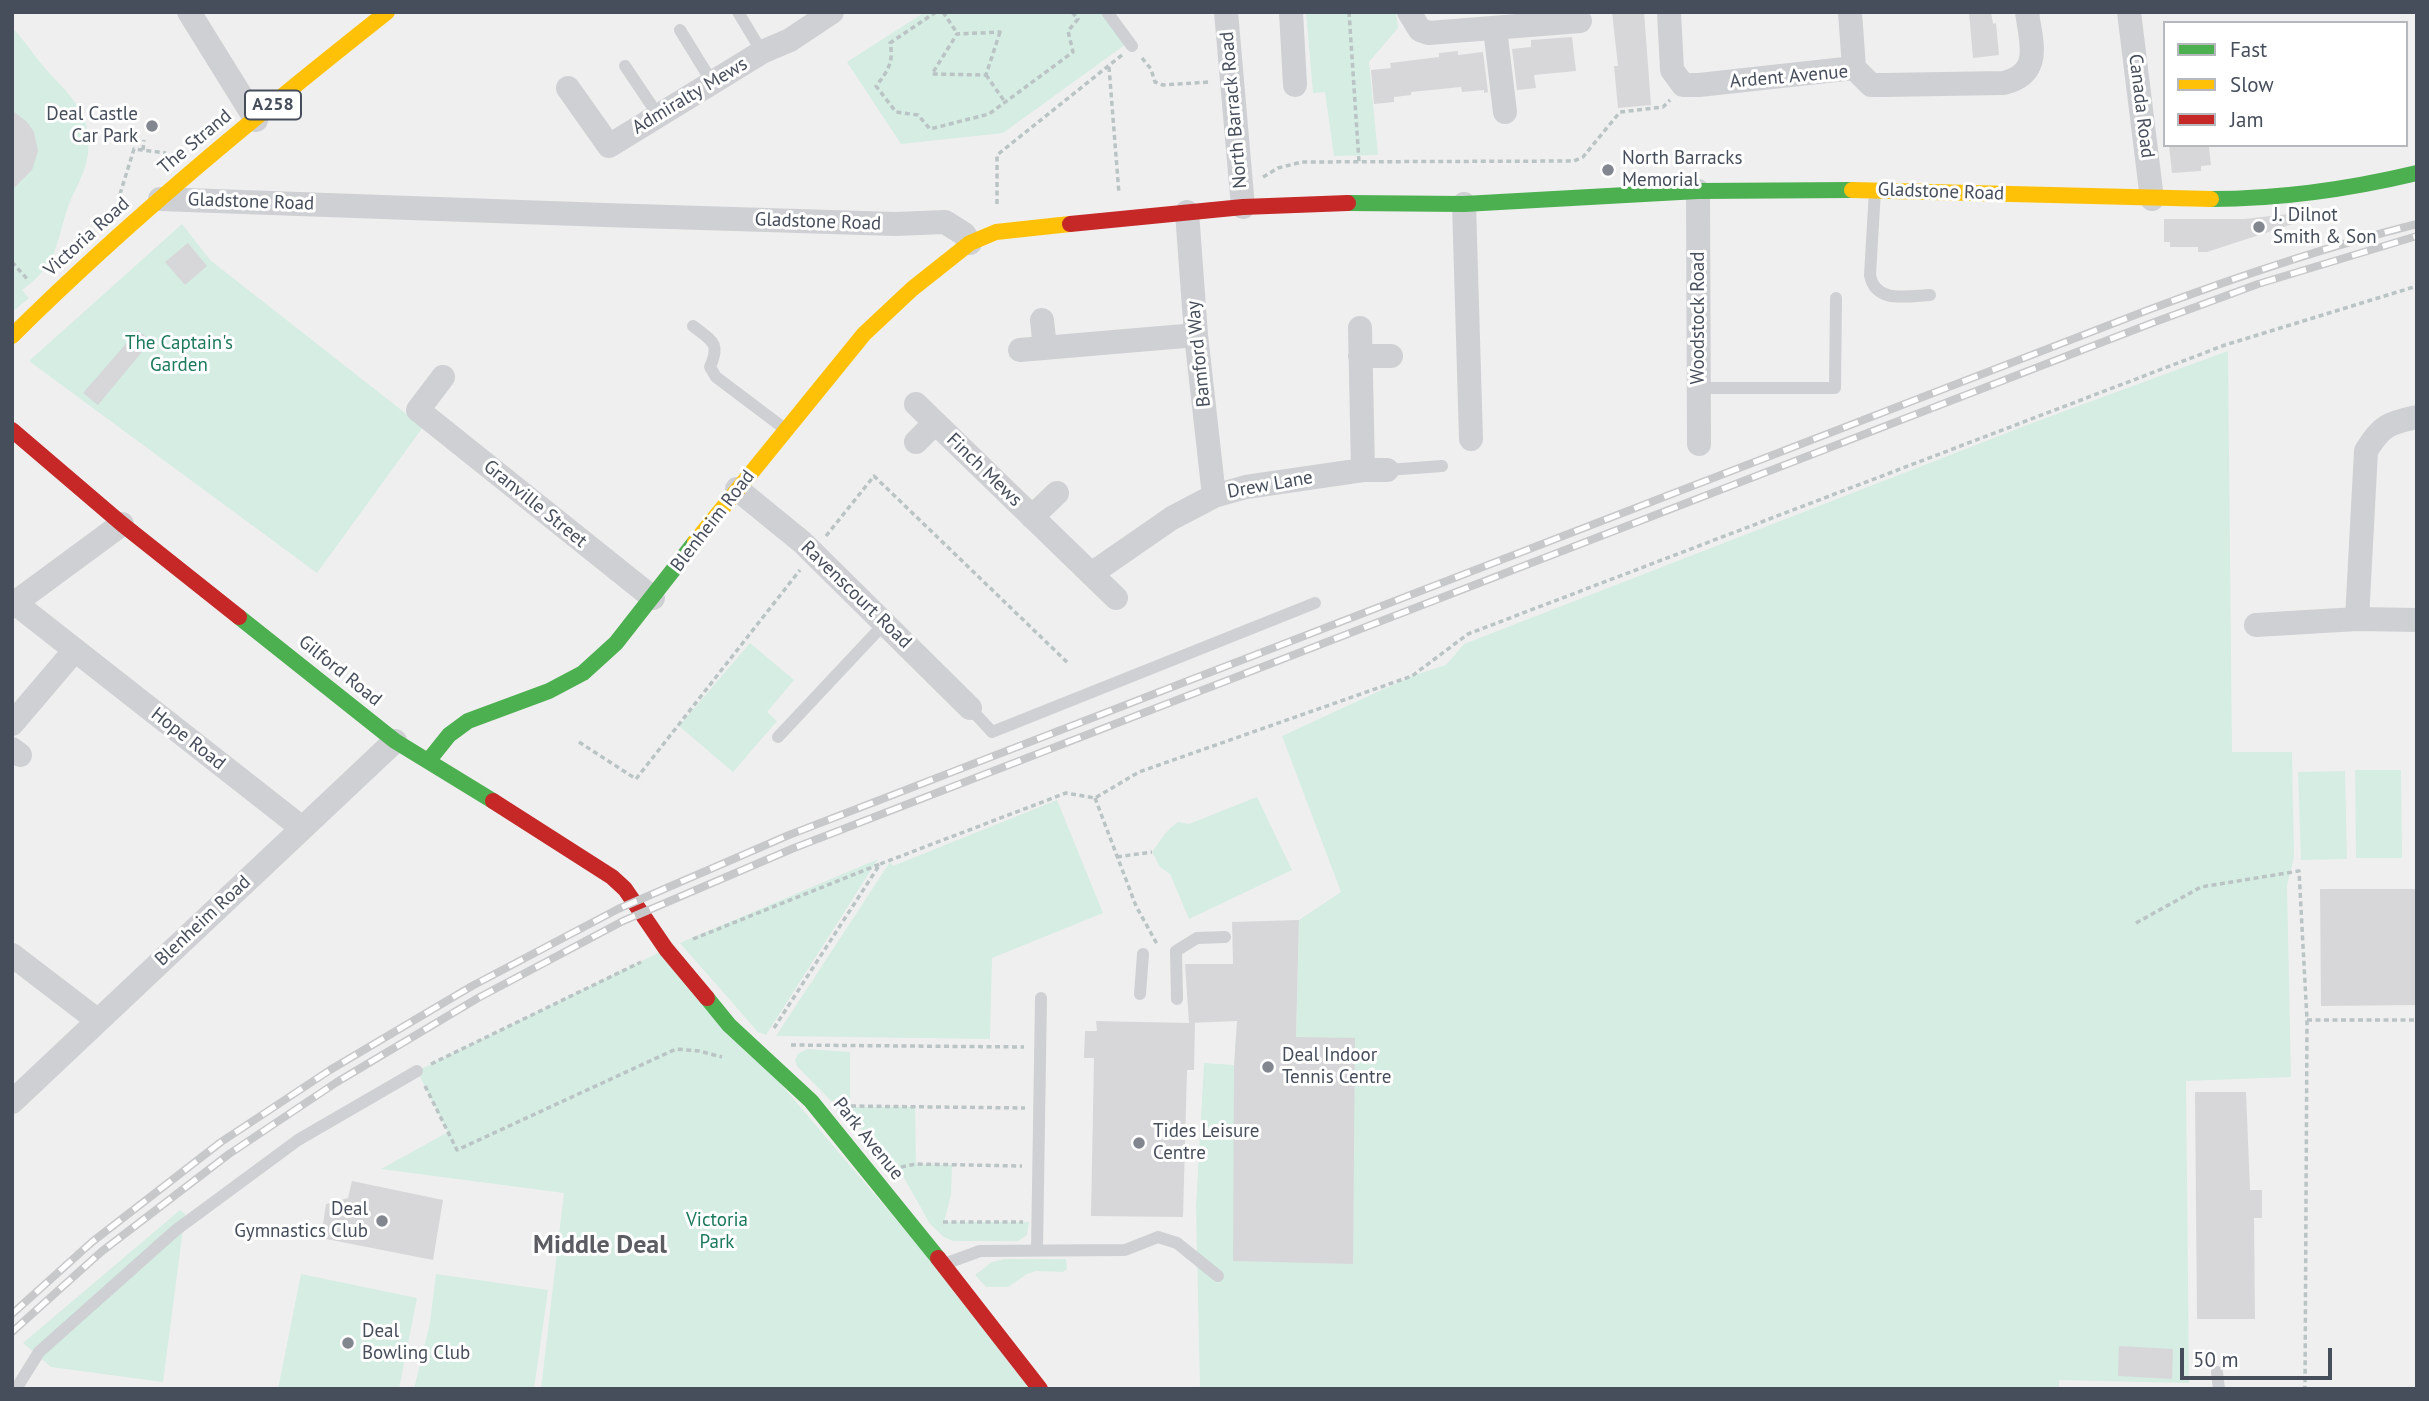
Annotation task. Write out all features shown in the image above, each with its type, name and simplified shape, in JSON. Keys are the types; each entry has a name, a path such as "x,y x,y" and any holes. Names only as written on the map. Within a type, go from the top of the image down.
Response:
{"street":[{"path":"189,12 256,120"},
{"name":"The Strand","path":"160,199 387,12"},
{"name":"Admiralty Mews","path":"568,88 609,146 832,12"},
{"name":"North Barrack Road","path":"1226,12 1232,80 1250,207"},
{"path":"1291,12 1295,85"},
{"path":"1669,12 1672,70 1683,85"},
{"path":"1850,12 1854,68"},
{"name":"Ardent Avenue","path":"1683,85 1854,68 1871,85 2004,83 2019,79 2030,68 2032,54 2027,12"},
{"name":"Canada Road","path":"2129,12 2152,199"},
{"path":"1414,21 1442,34 1580,21"},
{"path":"1495,29 1505,112"},
{"name":"Gladstone Road","path":"160,199 619,216 895,224 944,222 964,234 970,243 996,232 1250,207 1336,203 1464,204 1698,191 1875,190 2152,199 2242,199 2362,186 2417,173"},
{"name":"Woodstock Road","path":"1698,191 1699,444"},
{"name":"Victoria Road","path":"12,337 47,300 160,199"},
{"path":"1464,204 1471,439"},
{"name":"Bamford Way","path":"1187,212 1196,335 1214,496"},
{"name":"Blenheim Road","path":"429,760 449,735 468,721 549,691 583,673 616,643 864,334 912,289 970,243"},
{"path":"1042,320 1032,349 1196,335"},
{"path":"1360,328 1360,356 1375,470"},
{"path":"1360,356 1391,356"},
{"name":"Granville Street","path":"443,377 418,410 653,598"},
{"name":"Finch Mews","path":"916,404 1116,598"},
{"path":"2357,619 2366,452 2377,432 2395,422 2417,416"},
{"name":"Finch Mews","path":"916,442 935,423"},
{"name":"Gilford Road","path":"12,430 122,524 395,741 612,877 625,889 651,927"},
{"name":"Drew Lane","path":"1091,574 1172,518 1214,496 1246,487 1375,470"},
{"name":"Ravenscourt Road","path":"737,489 813,553 970,708"},
{"name":"Finch Mews","path":"1032,516 1057,493"},
{"name":"Hope Road","path":"122,524 13,604 302,828"},
{"path":"2256,625 2357,619 2417,620"},
{"path":"12,724 75,650"},
{"name":"Blenheim Road","path":"12,1102 395,741"},
{"name":"Park Avenue","path":"651,927 729,1025 761,1046 811,1101 1040,1389"},
{"path":"12,956 97,1020"}],"lane":[{"path":"738,12 762,52"},
{"path":"1107,12 1132,46"},
{"path":"680,30 712,82"},
{"path":"625,66 657,115"},
{"path":"1875,190 1870,275 1872,284 1876,290 1889,296 1930,295"},
{"path":"1699,388 1835,388 1836,298"},
{"path":"694,326 715,345 717,351 710,367 716,377 786,429"},
{"path":"1375,470 1442,466"},
{"path":"970,708 992,732 1315,603"},
{"path":"778,737 885,623"},
{"path":"1177,999 1176,951 1197,938 1225,937"},
{"path":"1140,994 1143,954"},
{"path":"1037,1249 1041,998"},
{"path":"16,1389 39,1352 176,1230 298,1140 417,1071"},
{"path":"944,1265 980,1251 1125,1250 1158,1237 1177,1243 1219,1276"},
{"path":"2217,1372 2219,1389"}],"path":[{"path":"936,12 890,43 893,58 887,72 876,86 896,112 918,115 930,129 989,114 1073,52 1068,31 1078,19 1073,12"},
{"path":"943,12 957,34"},
{"path":"1349,12 1359,162"},
{"path":"957,34 1000,32 986,75"},
{"path":"957,34 932,74 986,75"},
{"path":"996,232 997,155 1132,46 1151,69 1154,82 1163,85 1232,80"},
{"path":"1109,66 1121,219"},
{"path":"986,75 1005,102"},
{"path":"1250,207 1255,181 1278,168 1302,162 1574,161 1583,157 1620,112 1663,107 1683,85"},
{"path":"143,150 144,140"},
{"path":"119,197 134,149 176,154"},
{"path":"12,262 31,284"},
{"path":"727,1058 676,1049 457,1150 417,1071 666,949 880,864 1066,793 1095,798 1139,772 1412,676 1468,634 2225,345 2417,286"},
{"path":"579,742 636,779 874,476 1069,664"},
{"path":"1095,798 1136,906 1159,947"},
{"path":"1117,857 1152,852"},
{"path":"761,1046 880,864"},
{"path":"2136,923 2201,887 2299,871 2306,1020 2305,1389"},
{"path":"2306,1020 2417,1020"},
{"path":"761,1046 1041,1048"},
{"path":"842,1106 1041,1108"},
{"path":"898,1167 916,1164 1040,1166"},
{"path":"938,1222 1038,1222"}],"green space":[{"path":"925,12 1101,12 1126,44 1003,133 901,144 847,62"},
{"path":"1306,12 1396,12 1398,28 1369,62 1378,155 1334,156 1325,92 1313,93"},
{"path":"12,28 81,112 86,124 88,153 85,169 69,205 53,256 42,272 22,290 29,298 12,312"},
{"name":"The Captain's Garden","path":"182,224 210,260 423,427 317,573 29,361"},
{"path":"2228,351 2232,752 2292,752 2294,857 2287,886 2291,1077 2186,1081 2189,1383 2059,1380 2059,1389 1200,1389 1196,1207 1204,1063 1234,1065 1236,1036 1296,1037 1299,920 1341,892 1282,736 1412,676 1446,665 1464,644 2035,422"},
{"path":"750,643 794,680 767,712 777,721 733,772 679,726"},
{"path":"2355,770 2401,770 2402,858 2356,858"},
{"path":"2345,771 2347,859 2301,860 2298,772"},
{"path":"1257,797 1292,870 1189,919 1170,874 1160,867 1152,852 1178,822 1189,824"},
{"path":"1057,800 1103,913 992,958 990,1039 776,1036 890,862 893,866"},
{"path":"878,859 766,1035 758,1032 680,943"},
{"name":"Victoria Park","path":"666,949 1040,1389 541,1389 564,1193 381,1169 448,1132 417,1071"},
{"path":"807,1049 850,1052 850,1102 831,1101 797,1066 795,1060 798,1054"},
{"path":"835,1107 915,1107 916,1164 952,1165 951,1195 944,1222 1029,1222 1027,1235 1018,1241 953,1241 944,1237 930,1224 898,1167 876,1142"},
{"path":"180,1210 185,1214 163,1382 51,1367 23,1343"},
{"path":"1004,1259 1066,1259 1067,1269 1063,1272 1036,1271 1008,1287 986,1287 975,1275 992,1262"},
{"name":"Deal Bowling Club","path":"301,1274 417,1298 399,1389 278,1389"},
{"path":"436,1274 548,1290 534,1389 414,1389 430,1323"}],"building":[{"path":"1612,12 1644,12 1651,105 1618,108 1614,66 1618,66"},
{"path":"1969,12 1991,12 1993,24 1996,23 1999,55 1973,58"},
{"path":"1572,37 1576,71 1534,75 1536,88 1517,90 1512,49 1531,47 1531,40"},
{"path":"1458,51 1458,55 1483,52 1488,92 1462,92 1461,87 1411,92 1411,95 1394,97 1394,102 1374,104 1371,70 1391,68 1390,63 1439,57 1439,53"},
{"path":"12,110 27,122 34,132 38,151 32,170 12,190"},
{"path":"2169,147 2209,147 2211,165 2201,166 2201,171 2172,173"},
{"path":"2342,208 2207,252 2198,252 2198,247 2170,247 2170,242 2164,242 2164,219 2244,219"},
{"path":"188,243 207,266 185,285 165,262"},
{"path":"138,330 151,341 98,405 83,393"},
{"path":"2320,889 2417,889 2417,1005 2321,1006"},
{"path":"1299,920 1296,1037 1355,1038 1353,1264 1233,1261 1234,1066 1237,1021 1190,1023 1195,1023 1194,1070 1187,1070 1183,1217 1091,1216 1094,1058 1084,1058 1085,1031 1097,1031 1096,1021 1189,1023 1185,964 1233,964 1232,922"},
{"path":"2195,1092 2246,1092 2250,1190 2262,1190 2262,1218 2254,1218 2255,1319 2197,1319"},
{"name":"Deal Gymnastics Club","path":"352,1181 443,1200 433,1260 321,1238 326,1204 348,1198"},
{"path":"2119,1346 2173,1349 2172,1379 2118,1376"}],"railway":[{"path":"12,1314 92,1242 221,1142 330,1070 472,986 618,909 789,835 2148,310 2281,263 2417,224"},
{"path":"12,1332 101,1252 229,1154 337,1082 478,998 623,921 794,848 2152,323 2258,284 2417,236"}],"traffic: fast":[{"path":"2211,199 2315,192 2417,173"},
{"path":"1348,203 1464,204 1698,191 1852,190"},
{"path":"429,760 449,735 468,721 549,691 583,673 616,643 695,542"},
{"path":"239,617 395,741 493,801"},
{"path":"707,998 729,1025 811,1101 938,1258"}],"traffic: slow":[{"path":"12,336 102,250 195,169 387,12"},
{"path":"1852,190 2211,199"},
{"path":"695,542 864,334 912,289 970,243 996,232 1070,224"}],"traffic: jam":[{"path":"1070,224 1243,207 1348,203"},
{"path":"12,430 122,524 239,617"},
{"path":"493,801 612,877 625,889 666,949 707,998"},
{"path":"938,1258 1040,1389"}],"place":[{"name":"Deal Castle Car Park","path":"152,126"},
{"name":"North Barracks Memorial","path":"1608,170"},
{"name":"J. Dilnot Smith & Son","path":"2259,227"},
{"name":"Deal Indoor Tennis Centre","path":"1268,1067"},
{"name":"Tides Leisure Centre","path":"1139,1143"},
{"name":"Deal Gymnastics Club","path":"382,1221"},
{"name":"Deal Bowling Club","path":"348,1343"}],"district":[{"name":"Middle Deal","path":"600,1246"}]}
